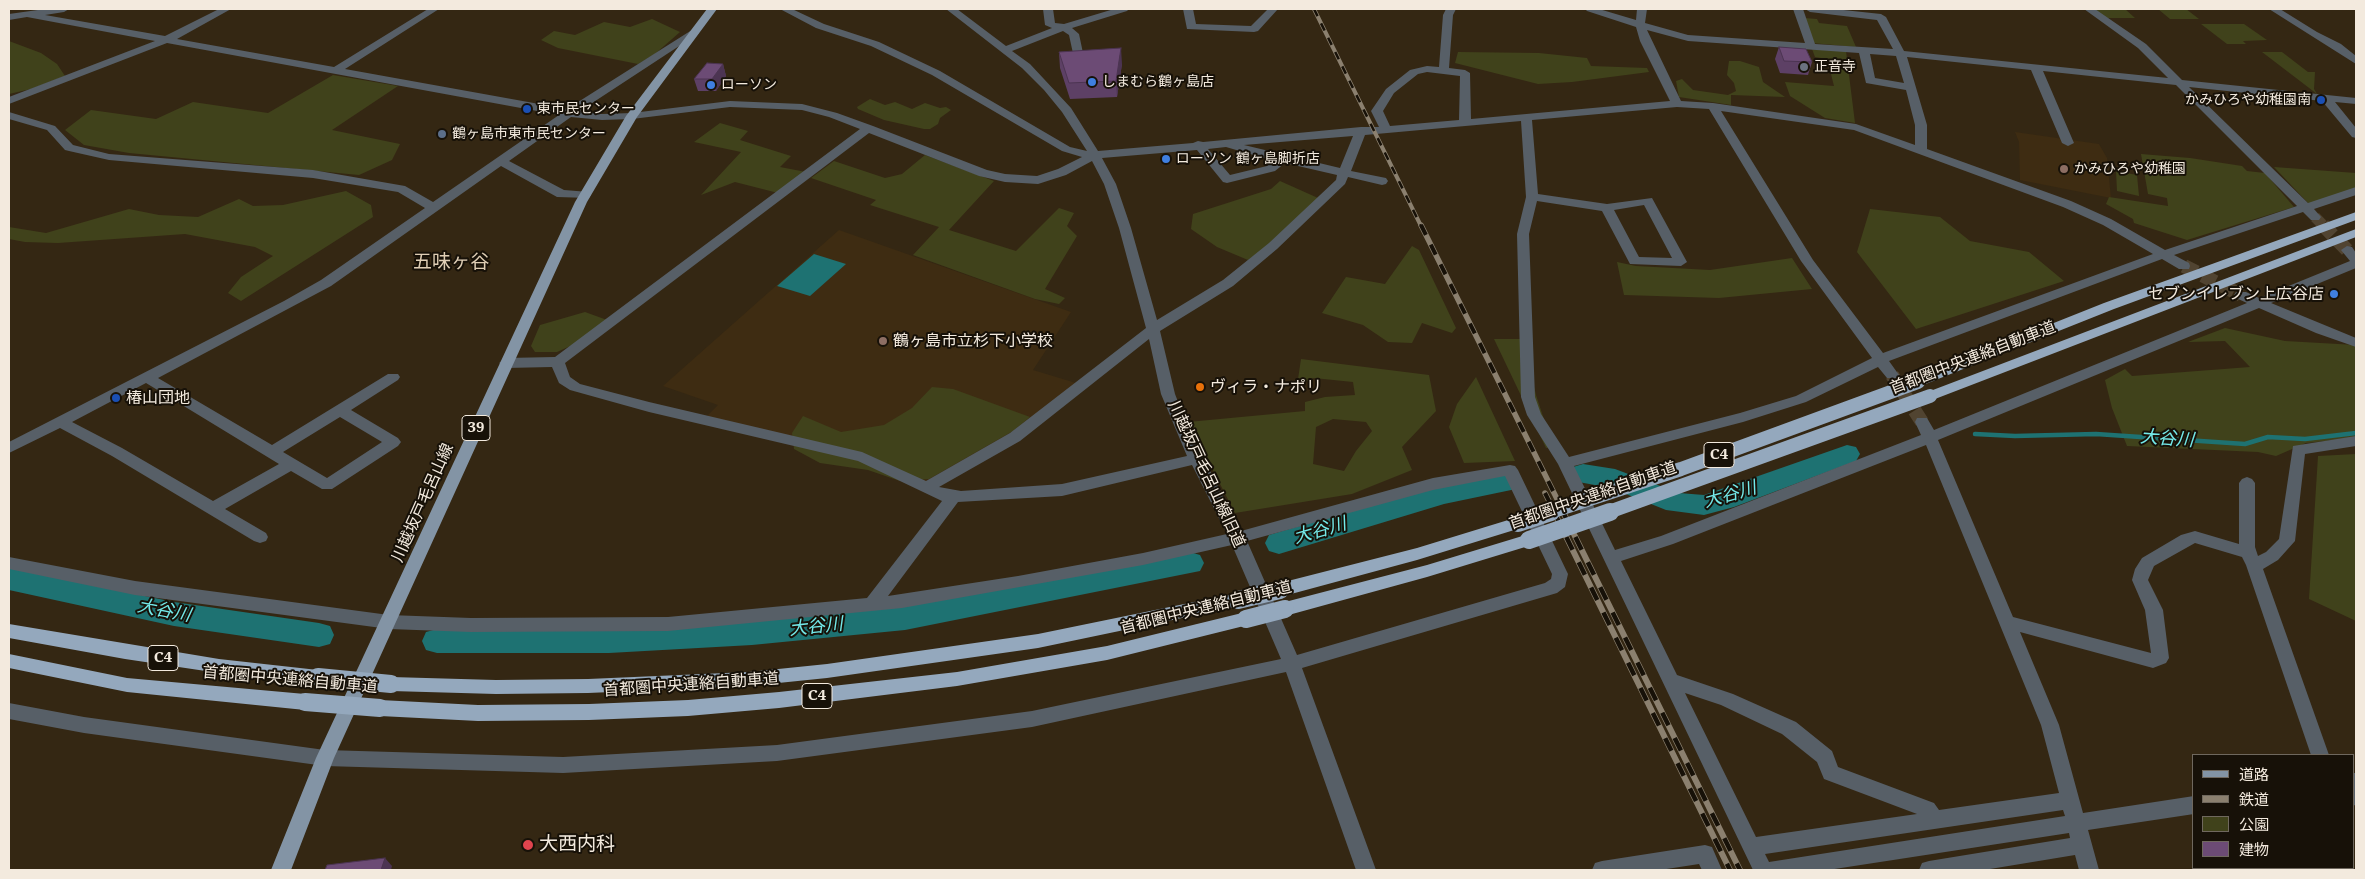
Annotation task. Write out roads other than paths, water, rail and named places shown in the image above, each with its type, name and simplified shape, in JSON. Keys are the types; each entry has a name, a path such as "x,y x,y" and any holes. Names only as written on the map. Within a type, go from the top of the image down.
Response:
{"highway":[{"name":"首都圏中央連絡自動車道","path":"9,631 125,652 318,678 391,684 496,687 597,686 758,678 874,665 1038,641 1280,590 1417,554 1518,523 1681,469 1918,382 2110,306 2356,216"},
{"name":"首都圏中央連絡自動車道","path":"9,661 127,685 380,708 478,713 589,712 688,708 779,700 957,679 1107,653 1427,572 1529,540 1694,483 1930,396 2356,233"}],"main road":[{"name":"川越坂戸毛呂山線","path":"281,870 325,758 585,195 632,116 712,9"}],"street":[{"path":"9,17 64,9"},
{"path":"9,101 166,40 226,9"},
{"path":"336,70 434,9"},
{"path":"785,9 820,26 875,44 936,73 1074,153 1096,154 1676,104 1713,106 1842,123 2067,204 2107,222 2184,266"},
{"name":"川越坂戸毛呂山線旧道","path":"951,9 1005,50 1048,88 1067,110 1096,154 1110,184 1125,228 1153,329 1168,394 1196,460 1237,538 1292,664 1366,870"},
{"path":"1048,9 1050,25 1064,28 1074,34 1078,56 1106,55"},
{"path":"1005,50 1064,28 1092,14 1124,9"},
{"path":"1188,9 1191,27 1254,29 1273,9"},
{"path":"1444,71 1448,15 1452,9"},
{"path":"1590,9 1688,38 1900,53 2356,101"},
{"path":"1642,9 1640,25 1645,41 1676,104"},
{"path":"1798,9 1811,47"},
{"path":"1810,9 1881,17 1900,53 1911,87 1922,125 1921,150"},
{"path":"2089,9 2142,46 2182,83 2315,217"},
{"path":"2274,9 2313,34 2337,46 2356,61"},
{"path":"25,14 569,113 602,117 632,116 703,106 757,104 802,107 833,115 983,173 1005,178 1038,180 1062,172 1096,154"},
{"path":"9,448 326,283 569,113 695,31"},
{"path":"1864,50 1870,81 1911,87"},
{"path":"2035,66 2068,143"},
{"path":"1385,128 1377,111 1390,91 1414,72 1426,69 1465,73 1465,121"},
{"path":"2326,98 2356,135"},
{"path":"1713,106 1807,260 1892,375"},
{"path":"9,115 51,128 68,148 108,157 313,174 401,189 434,208"},
{"path":"1526,116 1532,196 1523,234 1528,397 1534,415 1565,464 1751,847 1769,870 2192,805"},
{"path":"506,363 558,362 869,128"},
{"path":"927,487 1015,437 1153,329 1235,277 1273,246 1341,181 1361,130"},
{"path":"1222,142 1282,160 1382,181"},
{"path":"1198,144 1228,179 1271,169 1282,160"},
{"path":"501,161 561,194 585,195"},
{"path":"1565,464 1801,400 1882,359 2164,254 2356,190"},
{"path":"1532,196 1607,208 1648,201 1681,262 1635,261 1607,208"},
{"path":"1610,558 1685,533 1926,430 2258,303 2353,258"},
{"path":"2241,295 2356,343"},
{"path":"558,362 564,380 575,387 649,407 862,458 942,495 1062,490 1196,460"},
{"path":"272,452 341,411 393,377"},
{"path":"146,378 327,485 392,442 341,411"},
{"path":"60,422 117,452 260,537"},
{"path":"1926,430 2050,725 2089,870"},
{"path":"2008,622 2153,661 2160,658 2154,610 2140,580 2143,569 2148,562 2187,539 2195,537 2251,559 2272,556 2287,541 2298,450 2356,441"},
{"path":"212,509 292,464"},
{"path":"9,562 135,588 388,622 471,625 668,624 872,604 1037,579 1143,559 1237,538 1433,484 1510,470 1560,574 1558,582 1551,588 1292,664 1132,700 1032,719 777,753 563,765 325,758 84,725 9,711"},
{"path":"2247,483 2251,559 2320,754"},
{"path":"872,604 954,496"},
{"path":"1670,680 1728,699 1781,724 1825,756 1831,773 1927,809 1935,820"},
{"path":"1751,847 2070,800"},
{"path":"1929,870 2082,845"},
{"path":"1602,870 1705,854 1712,870"}],"water":[{"path":"814,254 846,264 810,296 777,286"}],"waterway":[{"name":"大谷川","path":"1975,434 2015,436 2096,434 2245,444 2268,437 2305,439 2356,433"},
{"name":"大谷川","path":"1583,474 1615,479 1676,503 1704,505 1724,500 1847,454"},
{"name":"大谷川","path":"1279,543 1444,494 1506,482"},
{"name":"大谷川","path":"437,641 609,641 752,633 905,618 1190,563"},
{"name":"大谷川","path":"10,579 174,614 319,635"}],"tunnel":[{"path":"2315,217 2323,225"},
{"path":"2323,225 2347,250"},
{"path":"2184,266 2241,295"},
{"path":"1892,375 1922,422"}],"railway":[{"path":"1314,9 1421,226"},
{"path":"1421,225 1564,513"},
{"path":"1545,493 1555,513"},
{"path":"1554,512 1730,870"},
{"path":"1563,512 1740,870"}],"place":[{"name":"正音寺","path":"1804,67"},
{"name":"しまむら鶴ヶ島店","path":"1092,82"},
{"name":"ローソン","path":"711,85"},
{"name":"かみひろや幼稚園南","path":"2321,100"},
{"name":"東市民センター","path":"527,109"},
{"name":"鶴ヶ島市東市民センター","path":"442,134"},
{"name":"ローソン 鶴ヶ島脚折店","path":"1166,159"},
{"name":"かみひろや幼稚園","path":"2064,169"},
{"name":"セブンイレブン上広谷店","path":"2334,294"},
{"name":"鶴ヶ島市立杉下小学校","path":"883,341"},
{"name":"ヴィラ・ナポリ","path":"1200,387"},
{"name":"椿山団地","path":"116,398"},
{"name":"大西内科","path":"528,845"}],"district":[{"name":"五味ヶ谷","path":"451,263"}]}
